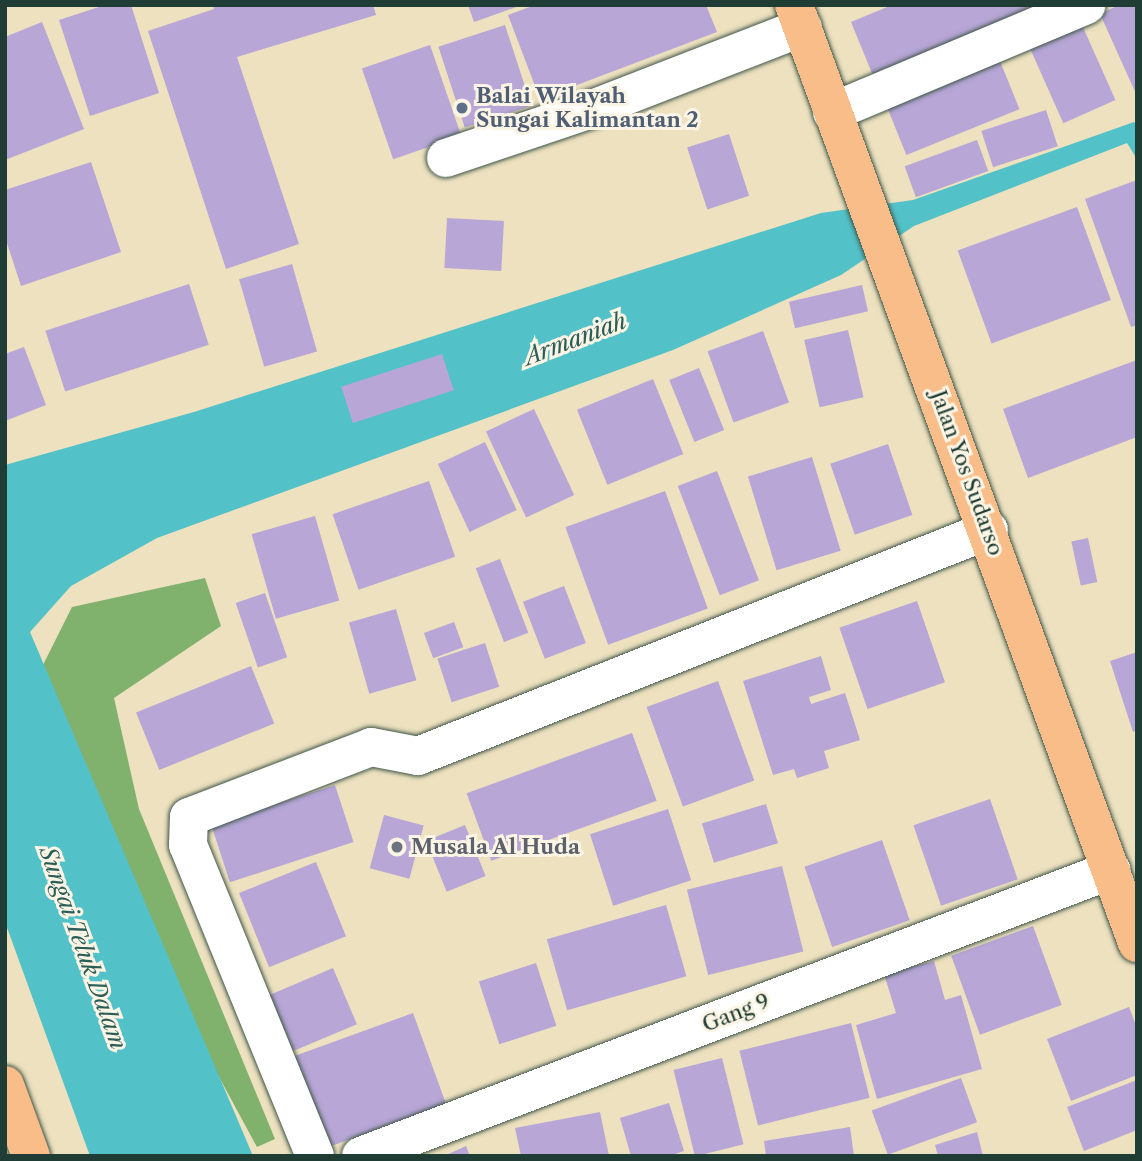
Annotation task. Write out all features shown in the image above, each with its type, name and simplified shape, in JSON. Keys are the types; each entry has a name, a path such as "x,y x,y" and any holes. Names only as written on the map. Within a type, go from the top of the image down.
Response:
{"highway":[{"name":"Jalan Yos Sudarso","path":"799,16 860,191 989,530 1137,943"},
{"path":"5,1085 22,1153"}],"street":[{"path":"832,112 1086,5"},
{"path":"446,158 592,109 799,16"},
{"path":"315,1156 188,845 189,817 371,747 418,756 989,530"},
{"name":"Gang 9","path":"361,1156 1111,870"}],"green space":[{"path":"205,578 221,626 114,698 139,809 275,1139 257,1147 179,1003 34,683 72,607"}],"water":[{"path":"1134,122 1137,125 1137,159 1127,143 914,226 841,275 673,350 157,538 71,586 30,632 253,1156 90,1156 5,922 5,465 194,412 821,213 913,200"}],"building":[{"path":"105,5 131,5 159,93 90,116 59,20"},
{"path":"213,5 373,5 376,15 237,57 299,244 226,269 148,31 214,9"},
{"path":"468,5 519,5 519,6 474,22"},
{"path":"535,5 706,5 717,32 540,99 508,15"},
{"path":"892,5 1052,5 876,83 851,22"},
{"path":"1119,5 1137,5 1137,96 1100,14"},
{"path":"1078,16 1115,100 1063,123 1026,39"},
{"path":"42,22 84,129 5,160 5,37"},
{"path":"505,25 531,106 465,127 438,47"},
{"path":"430,45 461,136 393,159 362,68"},
{"path":"1000,61 1019,109 906,155 887,107"},
{"path":"1046,110 1058,146 993,167 981,131"},
{"path":"729,134 749,196 707,209 687,148"},
{"path":"977,140 988,171 916,197 905,166"},
{"path":"91,162 121,252 21,286 5,237 5,190"},
{"path":"1137,180 1137,325 1131,327 1085,199"},
{"path":"1077,207 1111,300 992,343 958,250"},
{"path":"447,218 504,221 501,271 444,268"},
{"path":"292,264 317,351 264,367 239,279"},
{"path":"189,284 209,345 65,392 45,331"},
{"path":"862,285 868,311 795,328 789,302"},
{"path":"848,330 864,397 820,407 804,340"},
{"path":"763,331 789,402 734,423 708,351"},
{"path":"24,347 46,405 5,421 5,354"},
{"path":"442,354 454,390 353,423 341,387"},
{"path":"1137,360 1137,437 1028,478 1003,409"},
{"path":"699,368 724,430 694,442 669,380"},
{"path":"653,379 683,454 607,485 577,410"},
{"path":"534,409 574,495 526,517 486,431"},
{"path":"485,442 517,510 470,532 438,464"},
{"path":"888,444 912,515 855,535 830,464"},
{"path":"812,457 841,551 777,570 748,477"},
{"path":"717,471 759,580 720,595 678,486"},
{"path":"429,481 455,557 359,590 333,514"},
{"path":"665,491 708,608 608,645 565,527"},
{"path":"315,516 339,601 276,619 252,534"},
{"path":"1088,538 1097,582 1081,586 1071,542"},
{"path":"500,559 528,633 504,642 476,568"},
{"path":"564,586 586,643 545,659 523,602"},
{"path":"265,593 287,657 258,667 236,603"},
{"path":"917,601 945,682 867,709 839,628"},
{"path":"396,609 416,680 369,694 349,623"},
{"path":"454,622 463,647 433,658 424,633"},
{"path":"485,643 499,687 452,702 437,658"},
{"path":"1137,652 1137,730 1133,732 1110,661"},
{"path":"821,656 831,690 809,697 811,704 845,693 860,740 824,751 829,768 797,778 794,769 773,775 743,681"},
{"path":"251,666 274,723 159,770 136,712"},
{"path":"718,681 754,781 683,807 647,707"},
{"path":"632,733 657,801 491,861 467,793"},
{"path":"335,785 354,842 230,882 211,825"},
{"path":"990,799 1018,879 941,906 913,825"},
{"path":"766,804 778,843 714,863 702,824"},
{"path":"668,809 691,880 613,906 590,834"},
{"name":"Musala Al Huda","path":"384,815 424,826 409,879 370,868"},
{"path":"465,825 486,876 447,892 426,841"},
{"path":"882,840 910,920 832,947 804,867"},
{"path":"316,862 346,936 269,967 239,893"},
{"path":"782,866 803,951 708,975 687,890"},
{"path":"666,905 686,976 567,1010 547,939"},
{"path":"1033,926 1062,1005 980,1035 951,956"},
{"path":"934,961 945,1000 961,995 982,1069 877,1099 856,1025 896,1013 884,974"},
{"path":"536,963 556,1026 499,1044 479,982"},
{"path":"333,968 357,1024 293,1051 269,995"},
{"path":"1129,1007 1137,1028 1137,1075 1071,1101 1047,1039"},
{"path":"413,1013 446,1104 328,1147 295,1056"},
{"path":"851,1023 870,1098 758,1126 739,1051"},
{"path":"722,1058 744,1144 695,1156 673,1070"},
{"path":"961,1078 977,1122 888,1155 872,1110"},
{"path":"1137,1080 1137,1130 1084,1151 1067,1107"},
{"path":"669,1103 684,1151 669,1156 631,1156 620,1118"},
{"path":"600,1112 609,1156 521,1156 515,1128"},
{"path":"850,1127 854,1156 766,1156 764,1141"},
{"path":"977,1132 983,1156 938,1156 935,1145"},
{"path":"466,1146 470,1156 444,1156"}],"place":[{"name":"Balai Wilayah Sungai Kalimantan 2","path":"462,108"},
{"name":"Musala Al Huda","path":"397,847"}],"water label":[{"name":"Armaniah","path":"575,339"},
{"name":"Sungai Teluk Dalam","path":"83,948"}]}
